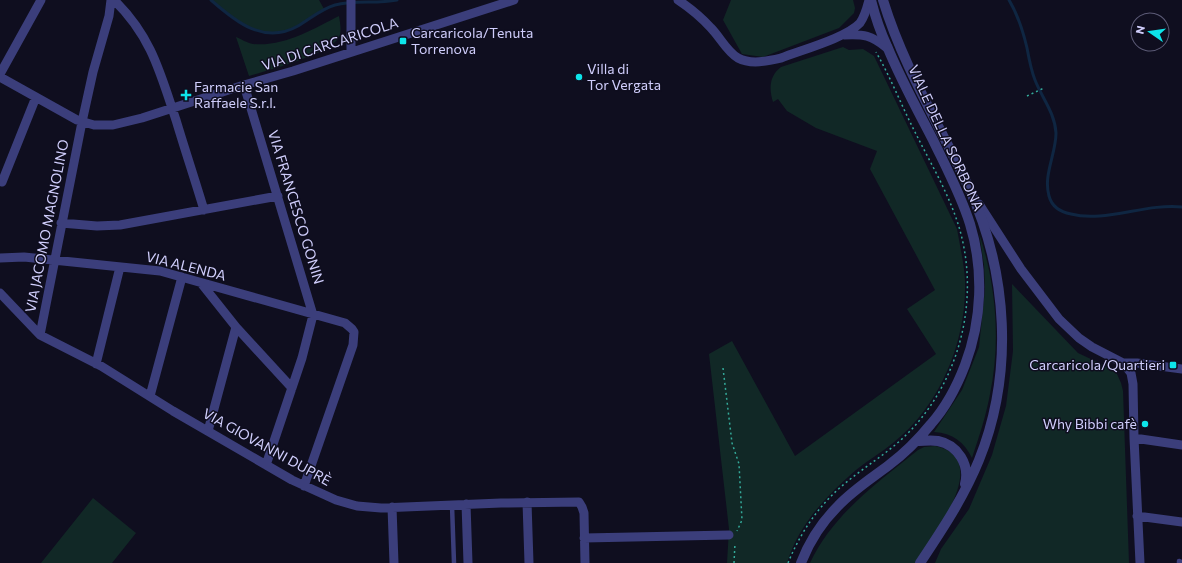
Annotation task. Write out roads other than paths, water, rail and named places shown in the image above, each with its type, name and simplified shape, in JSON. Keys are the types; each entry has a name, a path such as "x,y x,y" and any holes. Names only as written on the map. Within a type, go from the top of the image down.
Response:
{"street":[{"path":"0,74 41,0"},
{"path":"112,0 130,17 147,42 157,64 204,210"},
{"name":"VIA JACOMO MAGNOLINO","path":"40,335 82,122 93,72 112,0"},
{"path":"351,0 351,52"},
{"name":"VIA DI CARCARICOLA","path":"0,77 82,122 94,125 113,125 142,118 293,71 514,0"},
{"path":"678,0 704,20 730,51 738,58 746,60 760,62 770,61 844,35 863,34 869,36 887,48"},
{"path":"844,35 863,19 870,0"},
{"name":"VIALE DELLA SORBONA","path":"801,563 815,535 838,505 916,441 937,418 959,379 969,354 975,333 978,312 979,270 974,237 961,200 887,48 870,0"},
{"name":"VIALE DELLA SORBONA","path":"883,0 897,40 969,188 983,223 994,261 1001,304 1002,344 999,379 995,408 989,429 979,460 954,511 920,563"},
{"name":"VIA FRANCESCO GONIN","path":"244,85 314,315"},
{"path":"2,182 36,97"},
{"path":"969,188 1021,269 1056,315 1066,326 1086,343 1123,363 1130,371 1132,379 1140,563"},
{"path":"61,223 91,226 120,225 278,196"},
{"name":"VIA ALENDA","path":"0,258 18,256 160,271 344,323 352,329 354,336 353,345 304,486"},
{"path":"96,364 120,267"},
{"path":"150,396 182,277"},
{"path":"201,283 236,327 292,388"},
{"name":"VIA GIOVANNI DUPRÈ","path":"0,293 40,335 96,364 266,465 304,486 329,497 352,505 371,507 575,501 579,502 584,514 584,538"},
{"path":"266,465 292,388 314,315"},
{"path":"208,431 236,327"},
{"path":"1123,363 1137,363 1182,369"},
{"path":"1134,438 1182,445"},
{"path":"916,441 933,441 943,443 952,448 961,456 967,474 962,495"},
{"path":"527,502 529,563"},
{"path":"466,504 468,563"},
{"path":"392,507 394,563"},
{"path":"1137,516 1182,522"},
{"path":"585,563 584,538 729,535"}],"lane":[{"path":"452,505 454,563"},
{"path":"1179,563 1179,561 1182,562"}],"waterway":[{"path":"211,0 241,23 262,32 274,33 286,31 298,26 320,12 335,5 397,0"},
{"path":"1009,0 1022,29 1030,64 1038,87 1051,112 1055,126 1056,133 1054,149 1048,180 1049,196 1054,206 1063,212 1084,216 1111,215 1154,208 1182,207"}],"place":[{"name":"Carcaricola/Tenuta Torrenova","path":"403,41"},
{"name":"Villa di Tor Vergata","path":"579,77"},
{"name":"Farmacie San Raffaele S.r.l.","path":"186,95"},
{"name":"Carcaricola/Quartieri","path":"1173,365"},
{"name":"Why Bibbi cafè","path":"1145,424"}]}
